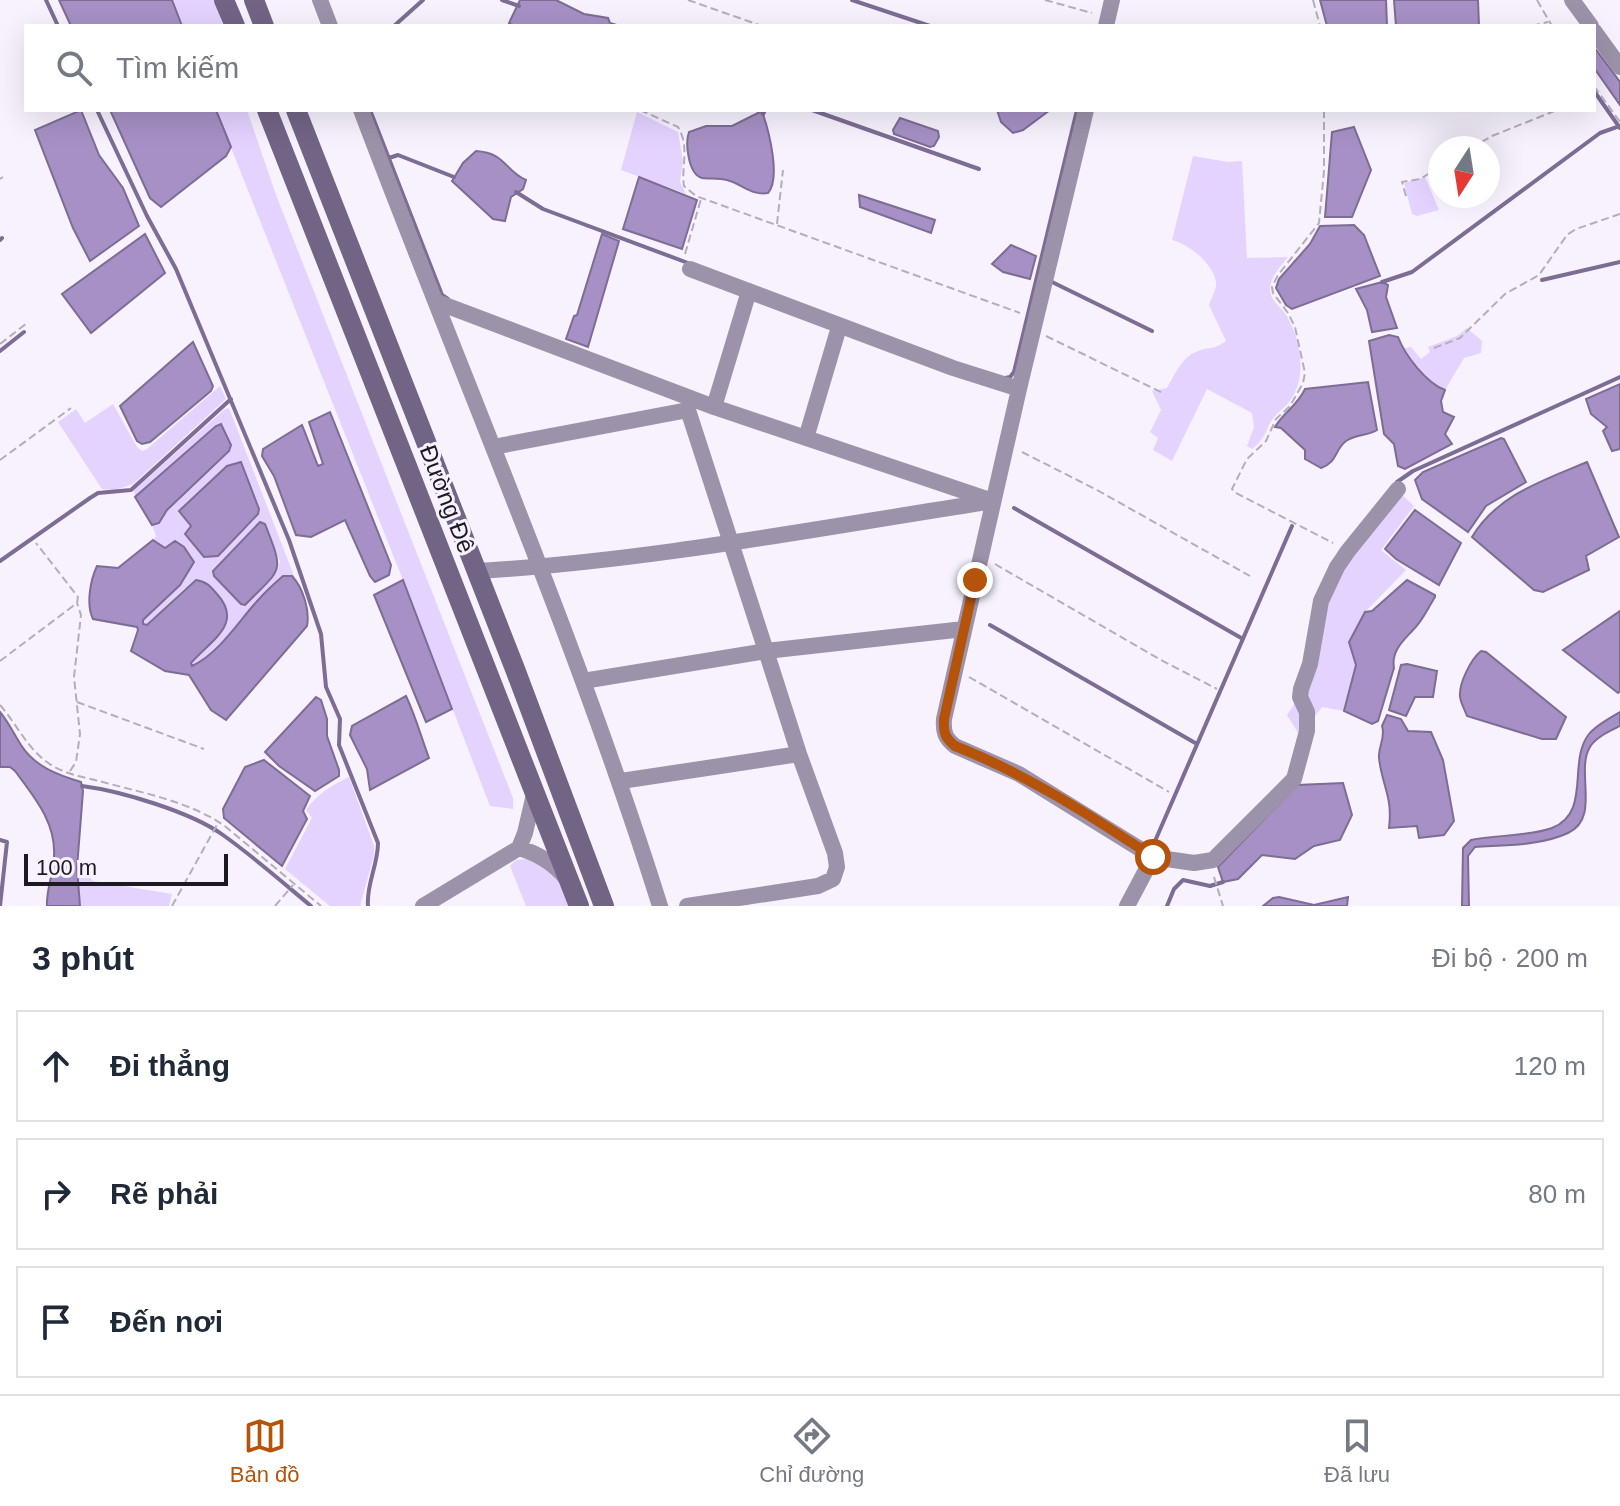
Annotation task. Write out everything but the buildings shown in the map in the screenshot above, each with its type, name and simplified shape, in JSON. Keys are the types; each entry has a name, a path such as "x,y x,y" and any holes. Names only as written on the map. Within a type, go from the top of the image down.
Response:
{"street":[{"path":"224,0 234,24"},
{"path":"254,0 263,24"},
{"path":"320,0 329,24"},
{"path":"1107,22 1112,0"},
{"path":"1572,0 1589,24"},
{"path":"1596,34 1620,67"},
{"name":"Đường Đê","path":"268,112 579,906"},
{"name":"Đường Đê","path":"297,112 477,571 604,906"},
{"path":"362,112 541,567 621,781 660,906"},
{"path":"1086,112 964,629 943,731 947,739 955,746 1019,774 1153,857 1204,863 1213,860 1294,779 1307,731 1307,712 1300,697 1301,689 1312,654 1321,601 1348,551 1398,489"},
{"path":"689,263 839,327 1019,389"},
{"path":"714,407 749,291"},
{"path":"437,302 691,404 714,407 993,501"},
{"path":"806,438 839,327"},
{"path":"493,447 691,404"},
{"path":"687,906 818,886 833,879 837,867 835,853 729,543 691,404"},
{"path":"494,689 477,571 541,567 729,543 993,501"},
{"path":"583,681 766,651 964,629"},
{"path":"621,781 799,754"},
{"path":"423,906 519,848 535,788"},
{"path":"519,848 536,854 556,867 569,881"},
{"path":"1127,906 1153,857"}],"path":[{"path":"688,0 756,24"},
{"path":"1045,0 1107,22"},
{"path":"1313,0 1319,24"},
{"path":"1537,0 1549,22 1540,24"},
{"path":"1596,89 1620,122"},
{"path":"644,112 678,127 686,159 684,186 702,198 1035,324 1163,393"},
{"path":"1324,112 1324,171 1319,223 1272,287 1295,327 1305,373 1303,383 1290,406 1276,419 1266,441 1247,459 1232,489 1348,551"},
{"path":"1492,136 1552,112"},
{"path":"777,225 783,170"},
{"path":"1406,196 1402,182 1428,174"},
{"path":"689,263 684,253 702,198"},
{"path":"1434,348 1460,338 1505,294 1539,275 1567,235 1620,214"},
{"path":"0,344 27,323"},
{"path":"0,460 71,408"},
{"path":"1006,444 1097,490 1250,576"},
{"path":"36,543 78,597 81,615 74,677 80,734 76,762 69,772"},
{"path":"981,556 1217,689"},
{"path":"0,661 77,603"},
{"path":"955,672 972,678 1169,792"},
{"path":"76,702 204,749"},
{"path":"0,705 40,757 55,768 167,799 219,822 321,906"},
{"path":"172,906 219,822"},
{"path":"1204,863 1216,879 1223,906"},
{"path":"275,906 294,884"}],"shaded area":[{"path":"59,0 172,0 181,24 70,24"},
{"path":"172,0 215,0 222,24 181,24"},
{"path":"520,0 556,0 584,14 608,18 613,24 511,24"},
{"path":"1320,0 1386,0 1387,24 1326,24"},
{"path":"1394,0 1478,0 1479,24 1396,24"},
{"path":"1596,50 1620,82 1620,105 1596,71"},
{"path":"82,112 99,155 123,188 139,226 90,261 73,228 35,130"},
{"path":"111,112 217,112 231,147 226,156 161,207 150,198"},
{"path":"217,112 248,112 276,195 513,798 513,809 490,806"},
{"path":"637,112 678,132 683,161 680,182 686,194 621,170"},
{"path":"760,112 773,155 774,177 768,193 752,191 727,180 697,175 689,158 689,132 706,126 732,126"},
{"path":"998,112 1047,112 1023,130 1013,133 1001,122"},
{"path":"900,118 938,131 939,137 934,146 894,134"},
{"path":"1354,127 1371,170 1352,217 1325,217 1332,132"},
{"path":"476,151 499,158 526,180 523,189 511,197 505,221 493,219 452,181 463,163"},
{"path":"1193,156 1228,162 1242,161 1247,258 1288,257 1274,276 1270,289 1295,335 1300,371 1295,393 1252,449 1247,446 1254,427 1252,413 1207,389 1172,461 1153,450 1158,438 1150,432 1161,410 1152,391 1167,388 1191,354 1226,341 1209,305 1216,286 1212,271 1193,251 1172,240"},
{"path":"639,177 697,200 682,249 623,229"},
{"path":"1425,177 1428,208 1439,210 1417,216 1412,214 1404,183"},
{"path":"859,195 935,220 931,233 860,207"},
{"path":"1354,225 1364,235 1380,276 1292,309 1286,305 1276,288 1279,279 1310,244 1320,226"},
{"path":"145,234 165,273 91,333 62,294"},
{"path":"602,234 619,241 588,347 566,339 577,315"},
{"path":"1011,245 1036,256 1030,279 1003,272 992,264"},
{"path":"1382,282 1388,285 1386,297 1397,328 1372,332 1367,310 1356,289"},
{"path":"1467,328 1482,341 1481,353 1464,358 1445,390 1435,386 1402,349 1411,347 1421,359 1430,352 1428,347 1457,336"},
{"path":"1389,335 1398,337 1417,368 1445,390 1441,401 1443,412 1454,417 1445,434 1452,444 1405,469 1398,466 1394,444 1384,434 1369,341"},
{"path":"193,342 213,386 211,391 150,442 142,444 137,441 120,406"},
{"path":"1368,382 1377,430 1346,441 1326,466 1321,468 1305,459 1305,450 1281,428 1275,427 1305,389"},
{"path":"1620,384 1620,449 1612,451 1603,431 1607,427 1591,414 1586,399"},
{"path":"220,386 226,399 133,484 115,490 102,489 58,422 76,409 85,423 113,404 142,451"},
{"path":"229,408 296,581 292,576 283,576 214,650 192,666 191,663 227,624 185,588 147,625 142,624 175,541 165,548 153,540 156,536 152,525 159,523 167,510 229,451 221,424 135,497 134,490","holes":["266,524 280,562 277,572 241,604 214,577 213,572"]},
{"path":"330,412 391,565 389,575 375,582 345,520 311,537 296,535 274,476 262,456 263,449 302,425 318,466 323,464 309,422"},
{"path":"221,424 231,445 229,451 167,510 159,523 152,525 135,497"},
{"path":"1501,438 1526,482 1486,506 1468,532 1422,499 1415,480 1423,472"},
{"path":"241,462 259,509 258,514 218,556 204,557 185,534 191,526 179,511 227,466"},
{"path":"1587,462 1619,537 1586,556 1589,570 1543,592 1534,590 1472,537 1494,510 1523,490"},
{"path":"1392,486 1414,506 1381,550 1406,570 1365,612 1349,642 1356,665 1344,711 1322,707 1300,736 1287,715 1297,700 1328,574 1339,549"},
{"path":"1415,510 1461,543 1439,585 1385,549"},
{"path":"260,522 265,524 276,553 276,569 245,605 214,576 213,571"},
{"path":"153,540 165,548 175,541 184,547 194,562 180,585 143,620 143,624 147,625 196,580 217,594 227,614 222,631 191,663 192,666 220,645 283,576 292,576 302,593 307,626 226,720 211,710 189,675 165,671 131,651 137,627 93,619 90,593 97,566 118,568"},
{"path":"403,580 452,709 426,722 374,595"},
{"path":"1407,580 1435,597 1396,651 1378,721 1372,724 1344,711 1356,665 1349,642 1365,612 1372,611"},
{"path":"1620,611 1620,691 1618,693 1563,650"},
{"path":"1481,651 1566,717 1556,739 1542,739 1467,716 1460,698 1461,685"},
{"path":"1401,665 1437,671 1433,697 1415,697 1406,716 1389,710"},
{"path":"406,696 429,758 370,790 367,769 350,735 352,726"},
{"path":"316,697 321,700 327,719 327,736 339,776 315,791 279,766 265,752"},
{"path":"0,712 33,759 56,773 81,782 83,791 77,868 80,906 47,906 54,844 48,821 29,790 10,767 0,767"},
{"path":"1620,712 1620,726 1596,740 1586,757 1586,806 1578,826 1568,833 1546,840 1475,847 1468,856 1469,906 1462,906 1463,848 1471,840 1543,831 1564,821 1575,799 1583,745 1595,728"},
{"path":"1387,715 1401,719 1408,731 1431,732 1443,760 1454,821 1444,835 1419,838 1417,826 1389,828 1388,799 1379,758 1382,726"},
{"path":"264,760 310,796 303,811 307,819 282,866 224,818 223,809 245,767"},
{"path":"349,777 374,846 374,855 360,906 330,906 285,869 312,818 306,810 325,790"},
{"path":"1343,783 1352,815 1340,840 1314,846 1295,859 1262,855 1238,879 1223,882 1218,867 1297,785"},
{"path":"528,859 550,871 573,906 526,906 510,866 516,860"},
{"path":"77,868 84,869 93,881 172,894 169,906 80,906"},
{"path":"1279,897 1314,905 1348,897 1347,906 1263,906"}],"waterway":[{"path":"46,0 57,24"},
{"path":"396,24 423,0"},
{"path":"502,0 519,6"},
{"path":"852,0 924,24"},
{"path":"1596,94 1620,128"},
{"path":"98,112 176,269 289,540 321,634 326,687 340,719 339,745 378,843 368,906"},
{"path":"371,112 442,295 448,299"},
{"path":"818,112 979,169"},
{"path":"1005,378 1014,372 1077,112"},
{"path":"1382,282 1412,272 1600,133 1620,126"},
{"path":"389,158 398,155 454,177"},
{"path":"516,192 543,209 688,263"},
{"path":"1542,280 1620,262"},
{"path":"1050,281 1152,331"},
{"path":"0,351 24,332"},
{"path":"1397,482 1413,471 1620,377"},
{"path":"0,561 98,493 131,490 231,399"},
{"path":"1014,508 1243,639"},
{"path":"1152,848 1292,526"},
{"path":"990,625 1197,744"},
{"path":"82,786 155,804 209,826 311,906"},
{"path":"0,840 7,842 0,906"},
{"path":"1167,906 1174,889 1183,880 1210,886 1223,882"}],"route":[{"path":"975,580 944,719 943,731 947,739 955,746 1019,774 1153,857"}]}
